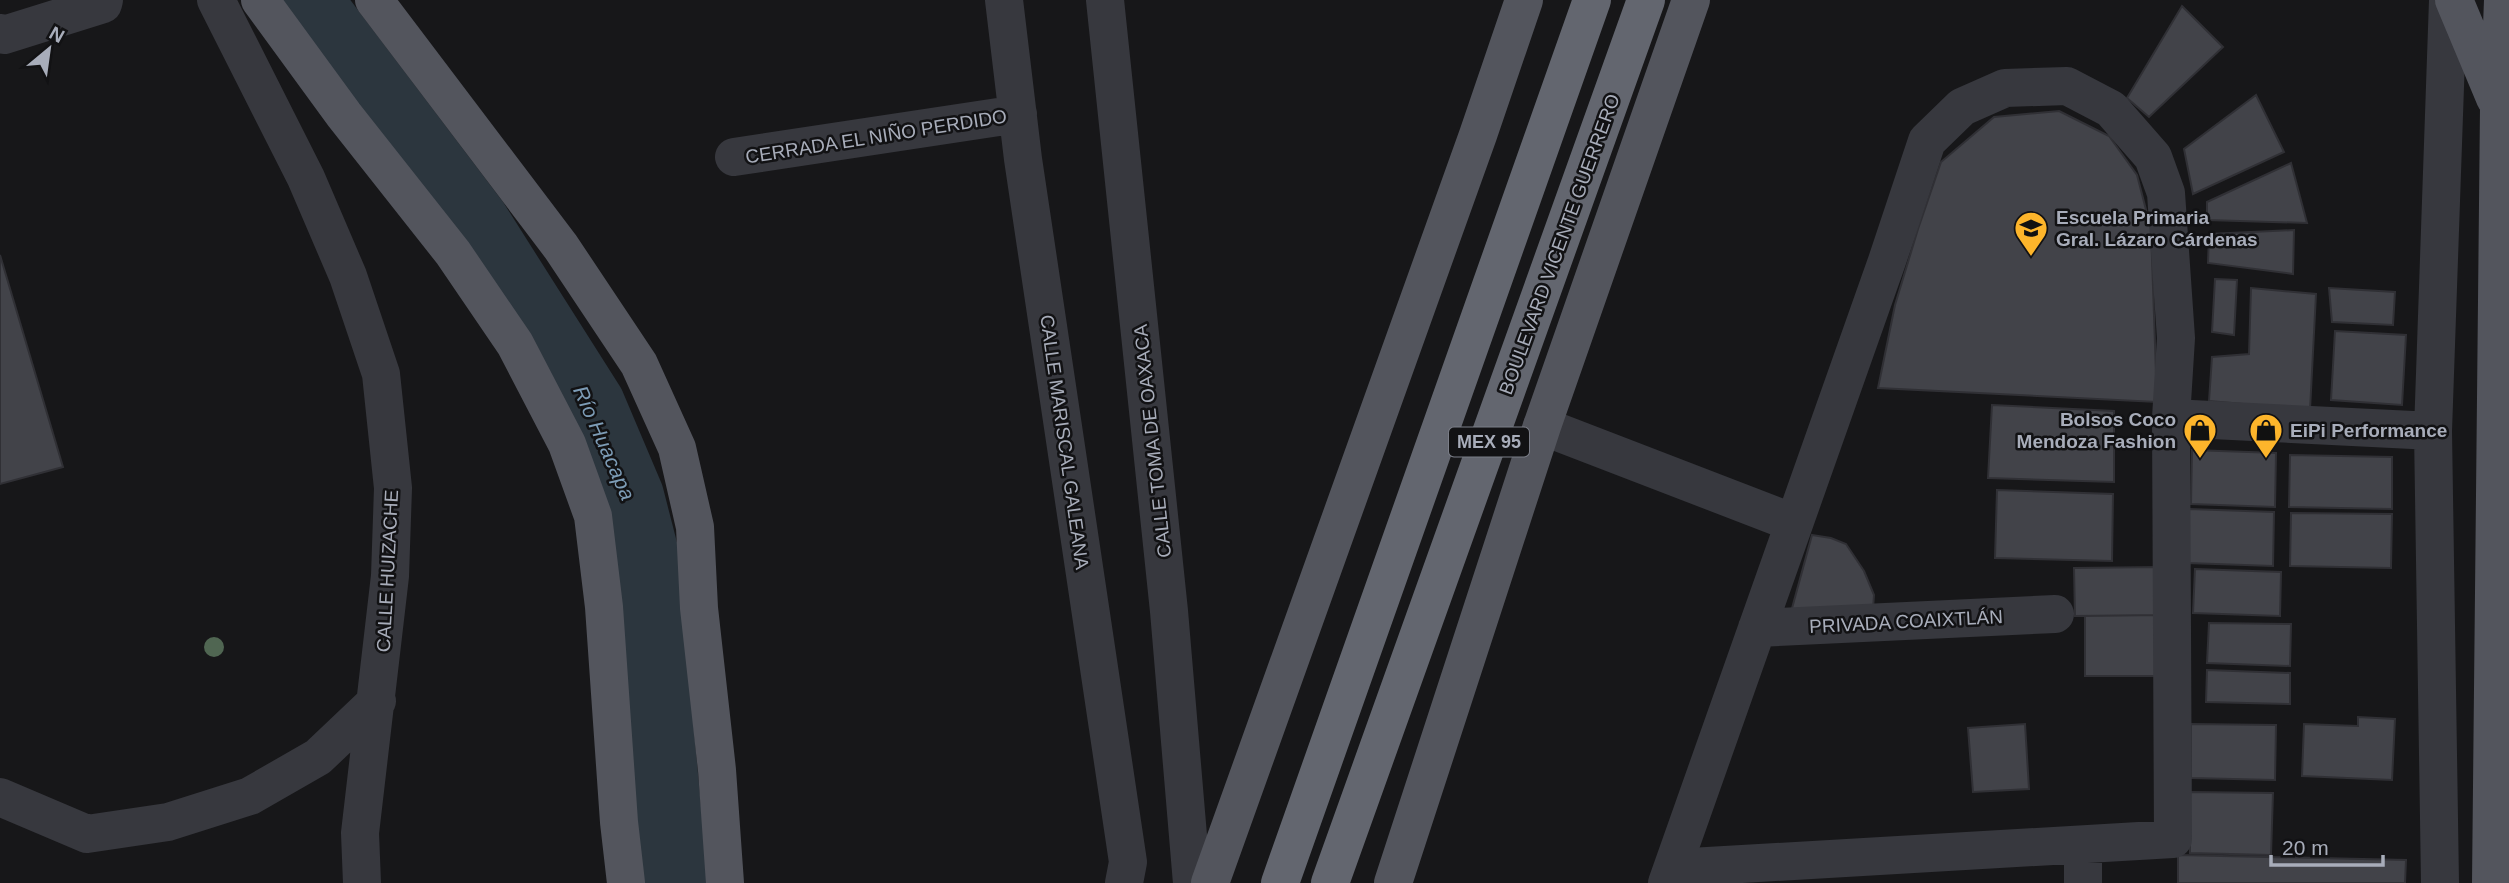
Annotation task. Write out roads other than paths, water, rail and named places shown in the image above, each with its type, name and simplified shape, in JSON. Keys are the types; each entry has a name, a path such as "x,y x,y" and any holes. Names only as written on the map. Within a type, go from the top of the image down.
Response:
{"highway":[{"name":"MEX 95","path":"1280,883 1592,0"},
{"name":"BOULEVARD VICENTE GUERRERO","path":"1330,883 1646,0"}],"main road":[{"path":"260,0 344,114 453,253 515,344 567,444 593,516 604,607 619,822 626,883"},
{"path":"374,0 561,247 639,365 677,448 695,527 699,608 717,770 725,883"},
{"path":"1210,883 1524,0"},
{"path":"1393,883 1542,426 1691,0"},
{"path":"2451,0 2499,107"},
{"path":"2491,883 2501,692 2499,107 2503,0"}],"street":[{"path":"0,33 103,4 104,0"},
{"name":"CALLE HUIZACHE","path":"216,0 306,178 348,276 381,374 393,488 390,576 360,833 362,883"},
{"name":"CALLE MARISCAL GALEANA","path":"1004,0 1018,114 1128,862 1125,883"},
{"name":"CALLE TOMA DE OAXACA","path":"1105,0 1169,611 1192,883"},
{"path":"2440,883 2433,430 2451,0"},
{"path":"2067,86 2111,109 2153,157 2166,193 2176,338 2171,418 2173,839 1670,875 1794,523 1927,141 1962,107 2005,88 2067,86"},
{"name":"CERRADA EL NIÑO PERDIDO","path":"734,157 1018,114"},
{"path":"2171,418 2433,430"},
{"path":"1542,426 1794,523"},
{"name":"PRIVADA COAIXTLÁN","path":"1756,628 2055,614"},
{"path":"0,797 87,834 168,821 250,796 307,764 318,757 377,701"},
{"path":"2082,845 2083,883"}],"waterway":[{"name":"Río Huacapa","path":"309,0 476,221 592,404 631,496 650,570 654,656 675,883"}],"place":[{"name":"Escuela Primaria Gral. Lázaro Cárdenas","path":"2031,258"},
{"name":"Bolsos Coco Mendoza Fashion","path":"2200,460"},
{"name":"EiPi Performance","path":"2266,460"}]}
